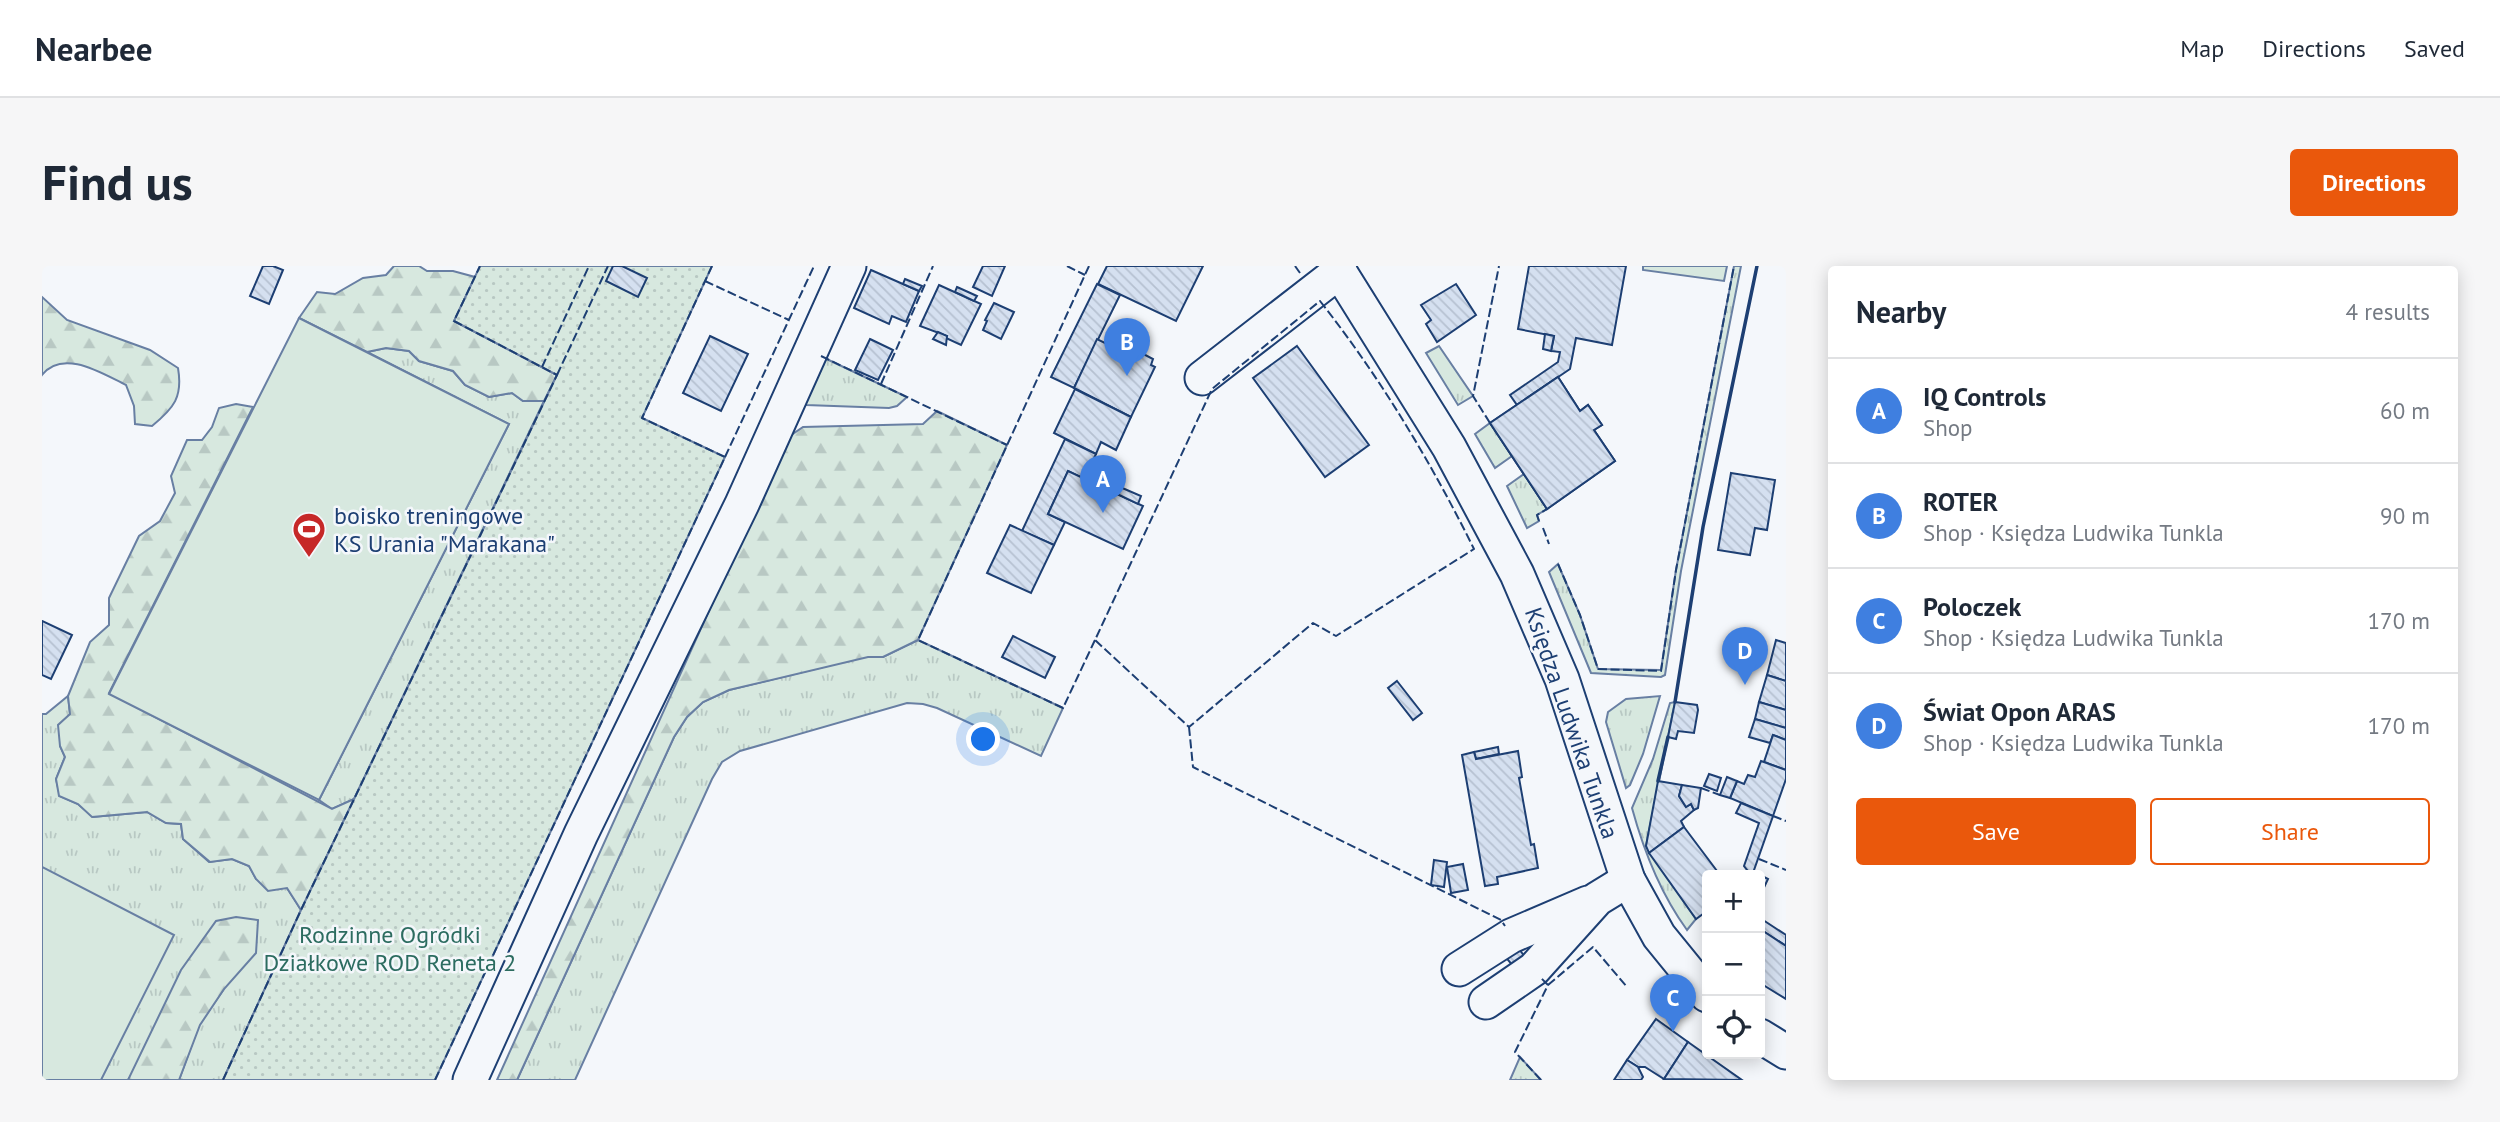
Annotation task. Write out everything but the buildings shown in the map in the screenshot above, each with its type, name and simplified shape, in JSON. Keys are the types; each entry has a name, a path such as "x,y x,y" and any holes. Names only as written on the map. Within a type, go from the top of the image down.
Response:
{"street":[{"path":"470,1080 580,834 741,505 849,266"},
{"path":"1202,378 1338,269"},
{"name":"Księdza Ludwika Tunkla","path":"1338,269 1449,447 1517,574 1562,679 1628,880 1659,936 1702,989"},
{"path":"1460,969 1511,936 1597,899 1628,880"},
{"path":"1486,1002 1534,969 1597,899"},
{"path":"1765,1038 1786,1052"}],"green space":[{"path":"394,266 419,266 427,271 453,271 475,277 454,321 557,375 544,401 523,401 512,393 489,397 465,385 453,371 419,361 409,351 386,348 367,352 299,318 317,292 335,294 363,278 386,275"},
{"name":"Rodzinne Ogródki Działkowe ROD Reneta 2","path":"480,266 712,266 642,418 725,457 435,1080 223,1080 301,910 557,375 454,321"},
{"path":"1643,266 1727,266 1724,281 1643,270"},
{"path":"1734,266 1741,266 1681,571 1665,675 1661,677 1591,673 1549,572 1558,564 1580,615 1598,669 1661,670 1676,570"},
{"path":"42,297 67,320 150,350 178,368 178,394 166,413 152,426 135,424 134,406 126,385 83,366 61,364 51,367 42,375"},
{"name":"boisko treningowe KS Urania \"Marakana\"","path":"299,318 509,424 319,800 109,694"},
{"path":"1439,346 1473,396 1458,405 1426,353"},
{"path":"386,348 409,351 419,361 453,371 465,385 489,397 512,393 523,401 544,401 354,799 332,809 319,800 509,424 367,352"},
{"path":"816,354 907,397 897,406 889,408 806,405 798,401"},
{"path":"236,404 253,407 109,693 332,809 354,799 301,910 287,888 268,891 256,879 249,866 232,859 210,862 183,839 181,824 166,823 147,812 92,817 78,804 59,796 56,779 65,757 60,746 58,725 70,714 68,696 90,642 109,625 109,598 139,536 160,521 175,493 171,476 187,440 202,440 212,427 219,408"},
{"path":"937,411 1007,445 918,640 883,657 868,657 729,690 703,702 687,717 674,737 517,1080 497,1080 787,438 803,427 923,424"},
{"path":"1490,423 1512,456 1495,468 1475,434"},
{"path":"1524,474 1547,509 1537,515 1539,521 1527,528 1507,486"},
{"path":"918,640 1063,708 1041,756 937,708 907,703 740,751 722,762 575,1080 517,1080 674,737 687,717 703,702 729,690 868,656 883,657"},
{"path":"68,696 70,714 60,746 65,757 56,779 60,796 78,804 93,817 147,812 166,823 181,824 183,839 209,862 232,859 249,866 256,879 287,888 301,910 223,1080 179,1080 199,1025 224,989 134,1071 128,1080 42,1080 42,714 46,714"},
{"path":"1660,696 1643,754 1630,785 1626,788 1606,722 1608,712 1626,699"},
{"path":"1675,702 1646,846 1696,919 1687,930 1654,872 1632,808 1653,759 1670,703"},
{"path":"42,867 174,935 101,1080 42,1080"},
{"path":"236,917 258,920 256,953 224,989 200,1025 179,1080 128,1080 181,970 216,921"},
{"path":"1520,1057 1541,1080 1510,1080"}],"fence":[{"path":"223,1080 301,910 557,375 454,321 480,266"},
{"path":"542,367 589,266"},
{"path":"557,375 608,266"},
{"path":"435,1080 725,457 642,418 712,266"},
{"path":"725,457 814,266"},
{"path":"881,384 933,266"},
{"path":"1067,266 1085,275"},
{"path":"1089,266 918,640 1063,708 1095,640"},
{"path":"1295,266 1300,273"},
{"path":"1490,423 1473,396 1499,266"},
{"path":"1558,564 1580,615 1598,669 1661,671 1676,570 1734,266"},
{"path":"705,281 789,320"},
{"path":"1320,301 1403,421 1474,549 1336,636 1313,623 1189,727 1095,640 1212,389 1320,301"},
{"path":"821,356 1007,445"},
{"path":"1539,521 1537,515 1547,509"},
{"path":"1543,528 1549,544"},
{"path":"1189,727 1193,767 1501,920 1505,926"},
{"path":"1701,788 1720,795"},
{"path":"1773,816 1786,821"},
{"path":"1759,859 1786,870"},
{"path":"1548,985 1593,947 1627,987"},
{"path":"1541,978 1548,985 1515,1052 1541,1080"}],"wall":[{"path":"1675,702 1703,527 1757,266"},
{"path":"1658,781 1668,737"}],"place":[{"name":"ROTER","path":"1127,376"},
{"name":"IQ Controls","path":"1103,513"},
{"name":"boisko treningowe KS Urania \"Marakana\"","path":"309,559"},
{"name":"Świat Opon ARAS","path":"1745,685"},
{"name":"Poloczek","path":"1673,1032"}]}
